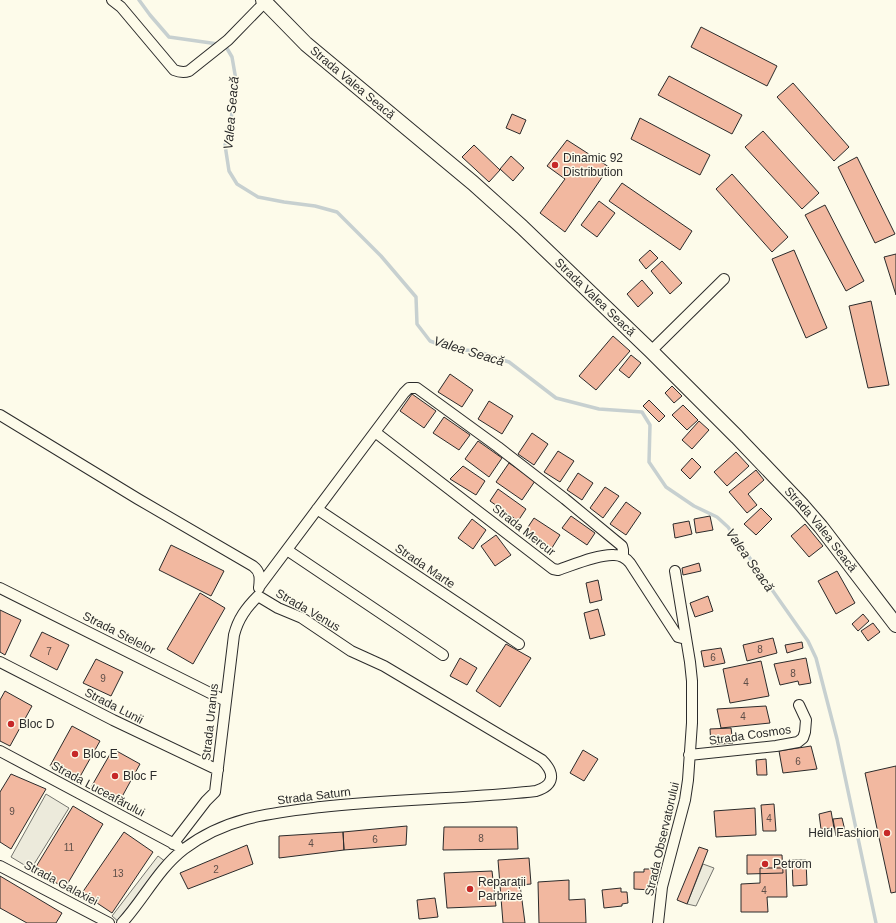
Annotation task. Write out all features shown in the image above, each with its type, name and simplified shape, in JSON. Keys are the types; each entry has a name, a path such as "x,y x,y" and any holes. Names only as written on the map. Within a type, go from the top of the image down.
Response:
{"main road":[{"name":"Strada Valea Seacă","path":"264,1 306,44 484,192 651,351 737,437 801,504 821,527 896,625"}],"street":[{"path":"112,0 121,7 174,70 179,72 189,71 217,50 264,1"},
{"path":"651,351 724,279"},
{"name":"Strada Uranus","path":"173,844 206,801 215,792 236,624 317,509 409,388 416,388 498,447 622,546 623,557"},
{"name":"Strada Venus","path":"0,415 138,499 253,566 258,571 260,576 259,591 278,608 302,618 352,651 384,666 542,760 549,766 552,777 549,784"},
{"name":"Strada Mercur","path":"375,432 553,570 558,570 605,555 623,557"},
{"name":"Strada Marte","path":"317,509 519,644"},
{"path":"287,550 443,655"},
{"path":"623,557 630,563 678,637 686,639"},
{"name":"Strada Observatorului","path":"658,923 662,887 685,800 692,723 692,681 675,570"},
{"name":"Strada Stelelor","path":"0,588 226,702"},
{"name":"Strada Lunii","path":"0,662 113,720 218,770"},
{"name":"Strada Cosmos","path":"689,755 776,746 798,742 803,738 806,732 806,720 800,705"},
{"name":"Strada Luceafărului","path":"0,751 184,849"},
{"name":"Strada Saturn","path":"122,923 130,915 158,874 171,860 202,837 231,823 272,814 340,805 525,792 542,789 549,784"},
{"name":"Strada Galaxiei","path":"0,866 109,923"}],"shaded area":[{"path":"46,794 69,808 31,869 11,857"},
{"path":"158,856 166,862 120,923 112,916"},
{"path":"703,864 714,868 696,906 687,904"}],"building":[{"path":"701,27 777,66 767,86 691,47"},
{"path":"669,76 742,115 732,134 658,95"},
{"path":"793,83 849,147 834,161 777,97"},
{"path":"512,114 526,120 520,134 506,128"},
{"path":"640,118 710,155 700,175 631,139"},
{"path":"763,131 819,193 802,209 745,147"},
{"path":"567,140 609,167 565,232 540,213 565,179 547,166"},
{"path":"474,145 500,170 489,182 462,157"},
{"path":"511,156 524,168 513,181 500,169"},
{"path":"857,157 895,234 875,243 838,167"},
{"path":"732,174 788,237 772,252 716,189"},
{"path":"622,183 692,231 680,250 609,201"},
{"path":"599,201 615,213 597,237 581,225"},
{"path":"825,205 864,281 846,291 805,215"},
{"path":"650,250 658,258 646,269 639,260"},
{"path":"794,250 827,328 806,338 772,259"},
{"path":"896,254 896,295 884,257"},
{"path":"662,261 682,283 670,294 651,271"},
{"path":"642,280 653,293 638,307 627,294"},
{"path":"871,301 889,385 868,388 849,306"},
{"path":"613,336 630,351 596,390 579,376"},
{"path":"631,355 641,363 629,378 619,370"},
{"path":"450,374 473,390 462,407 438,392"},
{"path":"672,386 682,396 674,403 665,393"},
{"path":"412,394 436,411 424,428 400,411"},
{"path":"649,400 665,416 659,422 643,406"},
{"path":"489,401 513,416 502,434 478,419"},
{"path":"683,405 698,420 687,430 672,415"},
{"path":"444,417 470,435 459,450 433,433"},
{"path":"699,421 709,430 692,449 682,440"},
{"path":"532,433 548,444 534,465 518,454"},
{"path":"478,441 502,458 489,477 465,459"},
{"path":"558,451 574,461 560,482 544,472"},
{"path":"736,452 749,466 727,486 714,472"},
{"path":"692,458 701,467 690,479 681,470"},
{"path":"509,463 535,481 522,500 496,482"},
{"path":"463,466 485,481 476,495 450,479"},
{"path":"756,470 764,480 748,494 757,505 747,513 729,492"},
{"path":"578,473 593,483 582,500 567,490"},
{"path":"605,487 619,496 603,518 590,508"},
{"path":"498,489 526,509 518,521 490,501"},
{"path":"626,502 641,513 626,535 610,524"},
{"path":"761,508 772,519 756,535 744,524"},
{"path":"571,516 595,533 587,545 562,528"},
{"path":"710,516 713,530 696,533 694,519"},
{"path":"534,518 560,535 550,551 524,533"},
{"path":"472,519 486,530 473,549 458,538"},
{"path":"689,521 692,534 675,538 673,524"},
{"path":"805,524 823,546 809,557 791,536"},
{"path":"496,535 511,555 495,566 481,546"},
{"path":"171,545 224,571 211,596 159,570"},
{"path":"699,563 701,571 683,575 682,568"},
{"path":"837,571 855,603 836,614 818,581"},
{"path":"598,580 602,600 590,603 586,583"},
{"path":"200,593 225,608 193,664 167,649"},
{"path":"708,596 713,611 695,617 690,603"},
{"path":"598,609 605,635 590,639 584,613"},
{"path":"0,610 21,620 5,655 0,652"},
{"path":"863,614 869,621 858,631 852,624"},
{"path":"873,623 880,632 868,641 861,631"},
{"path":"42,632 69,645 57,670 30,656"},
{"path":"773,638 777,653 747,661 743,645"},
{"path":"802,642 803,648 787,653 785,645"},
{"path":"506,644 531,658 500,707 476,691"},
{"path":"721,648 725,663 704,667 701,651"},
{"path":"460,658 477,668 467,685 450,676"},
{"path":"806,658 811,683 799,685 798,681 780,685 774,664"},
{"path":"96,659 123,672 111,696 83,683"},
{"path":"761,661 769,696 730,703 723,669"},
{"name":"Bloc D","path":"5,691 32,706 10,746 0,741 0,700"},
{"path":"766,706 770,723 721,728 717,709"},
{"name":"Bloc E","path":"72,726 100,741 77,782 50,766"},
{"path":"731,728 733,743 711,745 710,729"},
{"path":"811,746 817,769 783,773 779,751"},
{"name":"Bloc F","path":"113,749 140,764 118,804 90,789"},
{"path":"583,750 598,759 584,781 570,773"},
{"path":"766,759 767,775 757,775 756,760"},
{"name":"Held Fashion","path":"896,766 896,892 891,893 865,773"},
{"path":"11,774 46,789 11,849 0,842 0,792"},
{"path":"774,804 776,831 763,831 761,805"},
{"path":"73,806 103,824 65,888 34,870"},
{"path":"755,808 756,835 716,837 714,811"},
{"path":"831,811 834,828 821,829 819,814"},
{"path":"842,818 846,835 836,836 833,819"},
{"path":"407,826 406,845 344,850 343,832"},
{"path":"444,827 517,827 518,849 443,850"},
{"path":"124,832 153,852 112,913 82,893"},
{"path":"343,832 344,850 279,858 279,836"},
{"path":"247,845 253,864 188,889 180,873"},
{"path":"699,847 708,850 687,904 677,900"},
{"name":"Petrom","path":"747,855 782,855 783,873 747,874"},
{"path":"529,858 531,884 520,885 525,923 503,923 498,860"},
{"path":"792,860 806,860 807,885 793,886"},
{"path":"760,868 786,868 787,897 767,897 768,912 741,912 741,884 760,883"},
{"path":"644,869 653,869 652,890 634,889 634,872 644,872"},
{"name":"Reparații Parbrize","path":"492,871 496,906 447,908 444,873"},
{"path":"0,876 62,913 56,923 27,923 0,908"},
{"path":"569,880 569,900 585,899 586,923 539,923 538,882"},
{"path":"621,888 621,892 627,892 628,903 622,904 622,906 604,908 602,890"},
{"path":"435,898 438,917 419,919 417,900"}],"waterway":[{"name":"Valea Seacă","path":"139,0 169,37 225,45 232,57 236,80 230,128 225,145 229,171 237,184 258,197 315,206 337,212 381,256 416,297 417,324 430,341 452,349 476,351 509,362 556,398 599,409 642,412 650,425 649,462 666,487 694,506 717,517 728,527 808,641 816,658 837,739 876,923"}],"place":[{"name":"Dinamic 92 Distribution","path":"555,165"},
{"name":"Bloc D","path":"11,724"},
{"name":"Bloc E","path":"75,754"},
{"name":"Bloc F","path":"115,776"},
{"name":"Held Fashion","path":"887,833"},
{"name":"Petrom","path":"765,864"},
{"name":"Reparații Parbrize","path":"470,889"}]}
